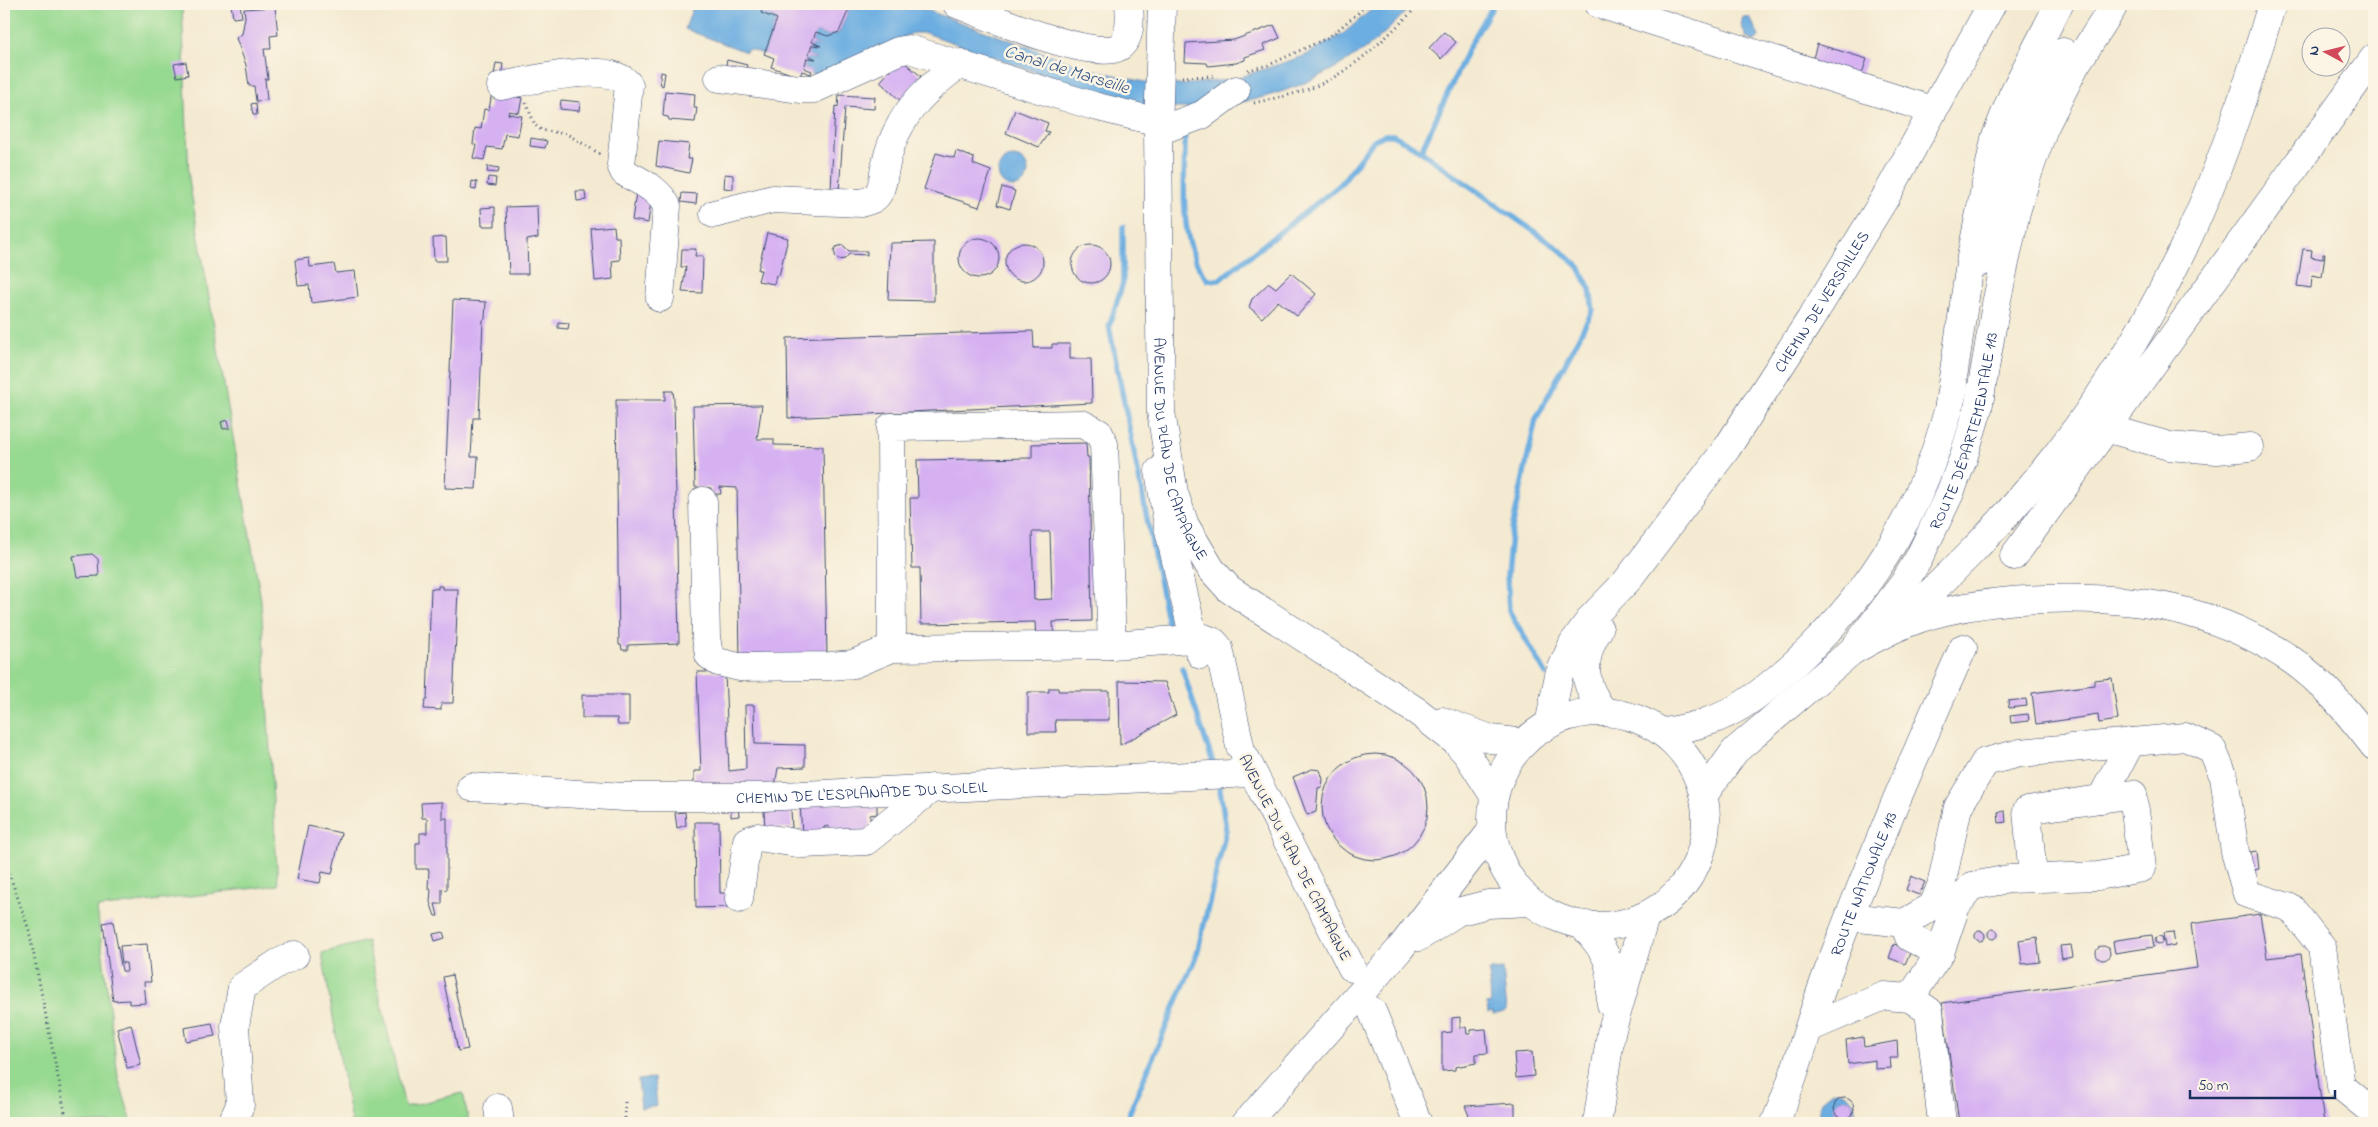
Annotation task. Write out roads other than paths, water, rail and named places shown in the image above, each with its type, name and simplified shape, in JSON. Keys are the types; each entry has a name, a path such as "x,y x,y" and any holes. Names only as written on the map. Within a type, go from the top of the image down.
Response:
{"main road":[{"path":"957,4 997,21 1054,40 1106,51 1119,47 1124,43 1130,16 1129,4"},
{"path":"1001,4 1031,18 1054,40"},
{"name":"AVENUE DU PLAN DE CAMPAGNE","path":"1157,4 1159,73"},
{"name":"AVENUE DU PLAN DE CAMPAGNE","path":"1162,4 1158,121 1161,412 1174,493 1185,525 1210,569 1230,589 1418,712 1455,741 1467,754 1494,796"},
{"path":"1598,4 1932,110"},
{"name":"CHEMIN DE VERSAILLES","path":"1604,712 1594,700 1585,666 1589,646 1626,582 1727,448 1805,328 1885,198 1992,4"},
{"path":"1948,411 1971,257 1995,139 2029,59 2059,4"},
{"name":"ROUTE DÉPARTEMENTALE 113","path":"1666,732 1707,722 1741,706 1773,683 1854,602 1886,557 1913,510 1933,460 1948,411 2002,185 2024,122 2056,63 2097,4"},
{"name":"ROUTE DÉPARTEMENTALE 113","path":"1705,793 1736,750 1852,651 1904,583 1927,542 1950,493 1963,459 1978,409 2002,276 2016,212 2028,173 2044,128 2075,66 2115,4"},
{"path":"1894,628 1949,575 2021,499 2064,444 2117,368 2184,248 2248,83 2272,4"},
{"path":"719,78 800,89 814,88 826,85 898,52 909,49 961,63 1094,106 1158,121 1202,115 1238,85"},
{"path":"2014,556 2374,58"},
{"path":"714,214 773,199 861,203 871,200 878,193 882,184 891,144 901,124 917,100 934,83 961,63"},
{"path":"510,84 576,71 625,80 629,85 621,165 624,172 653,188 663,197 667,206 660,298"},
{"path":"2117,368 2196,304"},
{"path":"703,501 706,637 709,655 718,662 739,668 853,664 892,648 1112,645 1194,639 1160,484 1158,453 1161,412"},
{"path":"892,648 891,427 929,426 1082,424 1099,434 1104,444 1112,645"},
{"path":"2106,428 2169,446 2217,450 2250,447"},
{"name":"CHEMIN DE VERSAILLES","path":"1550,720 1559,675 1574,643 1592,617 1626,582"},
{"path":"1852,651 1894,628 1941,612 1981,604 2036,600 2091,600 2131,603 2186,612 2229,626 2290,659 2334,696 2374,746"},
{"name":"AVENUE DU PLAN DE CAMPAGNE","path":"1194,639 1209,639 1219,648 1240,746 1251,773 1352,968"},
{"name":"ROUTE NATIONALE 113","path":"1775,1123 1786,1098 1828,971 1927,728 1964,648"},
{"name":"AVENUE DU PLAN DE CAMPAGNE","path":"1418,712 1471,734 1524,744"},
{"path":"1604,712 1633,716 1666,732 1695,768 1705,793 1703,829 1697,857 1685,880 1668,900 1644,920 1618,927 1584,927 1542,912 1511,882 1498,857 1492,830 1491,814 1494,796 1507,767 1524,744 1550,720 1576,713 1604,712"},
{"path":"1910,998 1940,953 1956,906 1951,893 1958,807 1985,762 2020,754 2185,737 2212,749 2224,777 2235,852 2247,894 2291,908 2322,947 2342,1086 2374,1113"},
{"path":"2101,799 2131,742"},
{"name":"CHEMIN DE L'ESPLANADE DU SOLEIL","path":"471,787 624,798 762,796 1251,773"},
{"path":"739,899 747,841 758,837 803,844 866,841 932,788"},
{"path":"1850,917 1904,923 1934,906 1951,893 1972,886 2009,879 2098,876 2142,868 2133,794 2027,810 2033,878"},
{"path":"1246,1123 1399,950 1492,830"},
{"path":"1399,950 1457,912 1488,904 1530,902"},
{"path":"1597,1123 1611,1033 1644,920"},
{"path":"1904,923 1909,937 1940,953"},
{"path":"1584,927 1597,941 1611,968 1611,1033"},
{"path":"232,1123 240,1105 235,1026 242,987 278,963 296,955"},
{"path":"1809,1028 1884,996 1910,998 1929,1011 1942,1123"},
{"path":"1372,1011 1418,1123"}],"water":[{"path":"694,4 764,5 761,13 777,19 764,54 748,49 746,52 685,29"},
{"name":"Canal de Marseille","path":"834,4 910,4 1086,68 1144,82 1180,85 1234,79 1304,56 1343,34 1378,4 1413,4 1387,31 1369,46 1322,75 1297,86 1243,102 1187,108 1131,103 1102,95 926,33 913,33 822,76 811,74 812,71 804,68 807,58 816,59 808,55 812,45 820,46 812,42 816,32 828,36 839,33 849,9"},
{"path":"1743,17 1750,18 1759,36 1754,41 1747,38 1741,25"},
{"path":"1013,157 1024,161 1028,172 1024,183 1013,187 1002,183 998,172 1002,161"},
{"path":"1503,969 1507,1011 1493,1015 1493,1012 1488,1013 1487,1004 1491,1003 1489,970"},
{"path":"654,1078 657,1106 641,1108 638,1080"},
{"path":"1835,1091 1841,1092 1851,1098 1855,1107 1855,1112 1850,1123 1825,1123 1820,1113 1820,1104 1825,1096","holes":["1841,1098 1848,1099 1853,1104 1852,1114 1846,1118 1837,1115 1834,1109 1836,1102"]}],"waterway":[{"path":"1421,151 1470,45 1494,4"},
{"path":"1185,138 1184,193 1187,231 1191,249 1198,266 1208,280 1219,280 1340,185 1374,140 1384,135 1393,135 1416,148 1559,249 1579,267 1590,289 1593,310 1536,419 1511,534 1507,576 1509,611 1546,674"},
{"path":"1123,227 1123,283 1109,326 1168,624"},
{"path":"1182,668 1214,766"},
{"path":"1125,1123 1197,954 1226,830 1219,783"}]}
